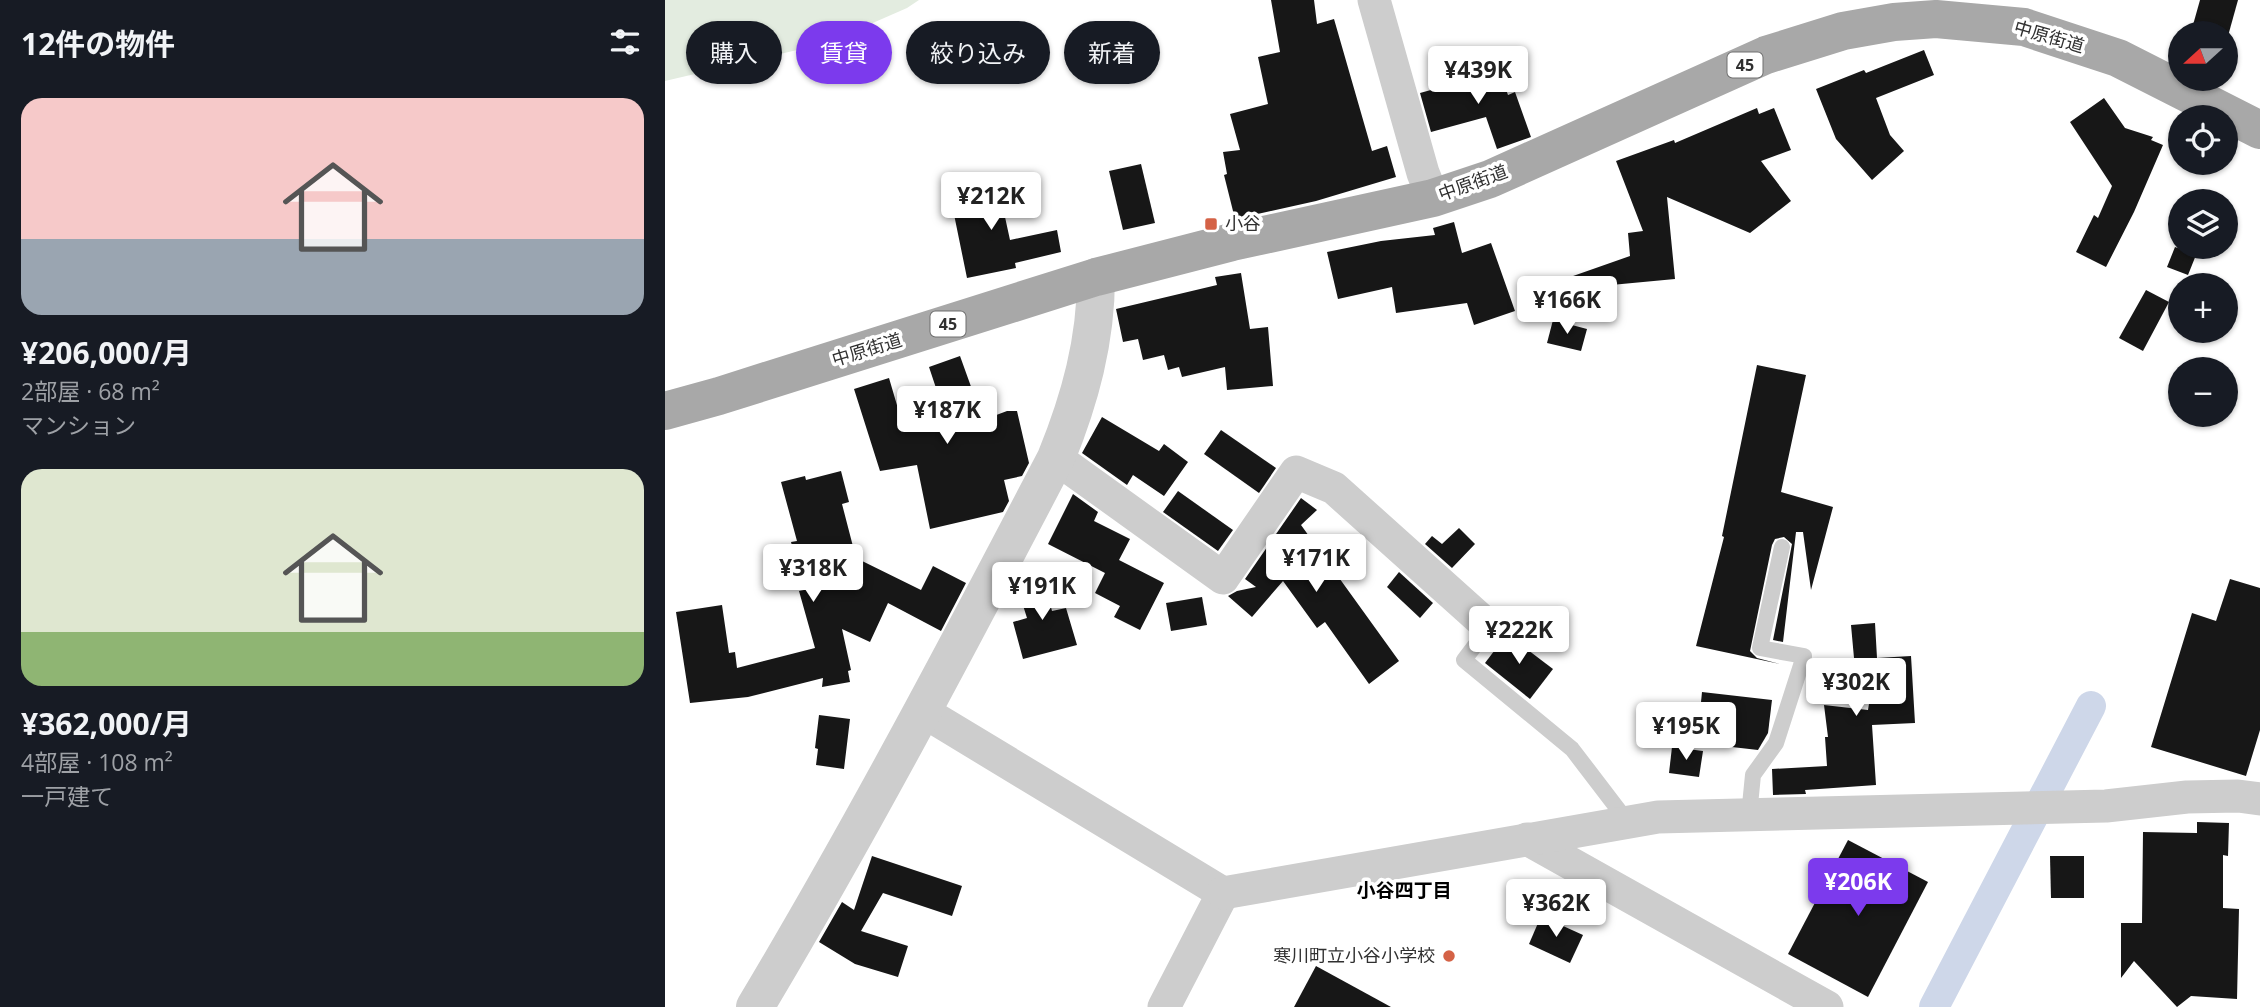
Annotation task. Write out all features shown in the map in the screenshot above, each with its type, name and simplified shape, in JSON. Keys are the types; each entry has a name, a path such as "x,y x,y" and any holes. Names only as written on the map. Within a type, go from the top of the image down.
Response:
{"main road":[{"name":"中原街道","path":"665,411 1096,277 1233,242 1433,198 1490,179 1766,55 1843,31 1949,10 2024,27 2106,54 2260,130"}],"street":[{"path":"1374,0 1423,173 1433,198"},
{"path":"755,1007 826,889 924,712 1056,458 1072,419 1086,371 1094,329 1096,277"},
{"path":"1056,458 1223,578 1296,472 1334,488 1489,627"},
{"path":"924,712 1223,893 1627,821 1749,815 2106,806 2187,797 2238,796 2260,799"},
{"path":"1527,839 1827,1007"},
{"path":"1164,1007 1223,893"}],"lane":[{"path":"1749,815 1753,775 1776,743 1804,656 1760,648 1782,547"},
{"path":"1489,627 1464,660 1572,749 1627,821"}],"shaded area":[{"path":"665,0 919,0 877,21 796,21 796,50 782,54 782,21 686,21 686,76 665,81"}],"building":[{"path":"1271,0 1314,0 1317,24 1334,19 1372,151 1387,146 1396,177 1316,201 1235,219 1224,175 1227,174 1223,152 1240,150 1230,114 1268,104 1258,57 1280,52"},
{"path":"2200,0 2238,0 2232,21 2194,21"},
{"path":"1924,50 1934,75 1876,98 1890,135 1904,151 1872,180 1836,139 1816,89"},
{"path":"1496,61 1508,95 1515,92 1531,137 1497,149 1486,117 1431,132 1420,93 1478,77 1475,68"},
{"path":"2104,98 2125,128 2153,137 2151,140 2163,145 2106,267 2076,252 2094,215 2098,218 2112,186 2070,122"},
{"path":"1757,108 1759,114 1774,108 1791,150 1761,161 1791,201 1750,233 1667,197 1675,279 1558,290 1556,282 1630,256 1628,233 1643,231 1616,161 1674,140 1675,143"},
{"path":"1141,164 1155,223 1123,230 1109,171"},
{"path":"975,173 982,198 1000,194 1010,240 1057,230 1061,252 1015,263 1016,268 967,278 947,180"},
{"path":"1454,222 1462,253 1491,243 1515,311 1474,325 1467,303 1396,313 1392,287 1338,299 1327,252 1381,241 1435,235 1433,228"},
{"path":"2170,259 2194,259 2189,273 2167,267"},
{"path":"1241,273 1250,329 1268,327 1273,386 1227,390 1225,367 1182,377 1179,367 1168,370 1164,355 1143,360 1138,339 1123,342 1116,309 1217,285 1215,277"},
{"path":"2146,290 2168,301 2143,351 2119,338"},
{"path":"1553,320 1587,329 1581,351 1547,343"},
{"path":"960,356 983,420 1007,411 1017,411 1029,463 1022,476 1004,480 1009,501 1003,512 930,529 917,465 880,471 854,389 889,378 899,412 940,400 929,367"},
{"path":"1757,365 1806,375 1781,492 1833,507 1811,590 1803,532 1796,532 1783,642 1773,640 1792,544 1784,537 1775,539 1772,545 1750,651 1757,658 1780,664 1696,646 1724,537 1722,536"},
{"path":"1102,417 1159,451 1164,444 1188,462 1164,496 1133,475 1127,485 1082,453"},
{"path":"1221,430 1276,468 1259,493 1204,454"},
{"path":"841,471 849,502 842,504 856,558 921,590 933,566 966,583 941,631 888,603 870,642 842,629 851,670 848,671 850,682 822,687 823,678 748,697 690,703 676,612 722,605 729,653 735,652 737,668 815,648 799,591 804,590 791,542 797,541 781,482 805,476 806,480"},
{"path":"1178,491 1233,530 1218,551 1163,512"},
{"path":"1073,494 1098,512 1094,521 1130,539 1119,560 1164,583 1140,630 1114,617 1120,606 1095,593 1105,573 1048,544"},
{"path":"1301,498 1317,510 1301,525 1399,661 1369,684 1325,622 1317,628 1283,581 1252,617 1228,596 1256,587 1245,579"},
{"path":"1459,528 1475,544 1452,568 1425,544 1432,536 1442,544"},
{"path":"1039,563 1052,611 1066,608 1077,645 1023,659 1013,622 1027,618 1021,599"},
{"path":"1399,572 1433,603 1420,618 1387,587"},
{"path":"2230,579 2260,588 2260,730 2246,776 2151,747 2192,613 2216,621"},
{"path":"1202,597 1207,625 1171,631 1166,603"},
{"path":"1875,623 1877,658 1911,656 1915,723 1872,725 1876,785 1805,790 1806,794 1773,795 1772,769 1827,766 1825,737 1828,737 1824,705 1868,710 1872,685 1810,671 1813,662 1854,658 1851,625"},
{"path":"1507,634 1553,669 1530,699 1485,663"},
{"path":"1702,692 1772,700 1768,733 1758,750 1697,743"},
{"path":"819,715 850,719 844,769 816,765"},
{"path":"1672,747 1703,751 1699,777 1669,773"},
{"path":"2197,822 2229,823 2228,856 2223,855 2223,908 2239,909 2237,999 2191,996 2177,1007 2134,961 2121,978 2121,923 2142,923 2143,832 2197,833"},
{"path":"1848,840 1928,882 1868,997 1788,954"},
{"path":"872,856 962,886 952,916 883,893 861,931 908,946 898,977 855,964 819,942 842,902 854,910"},
{"path":"2050,856 2084,856 2084,898 2051,898"},
{"path":"1541,916 1583,935 1570,963 1529,944"},
{"path":"1316,966 1391,1007 1294,1007"}],"waterway":[{"path":"1934,1007 2091,706"}],"place":[{"name":"小谷","path":"1211,224"},
{"name":"寒川町立小谷小学校","path":"1449,956"}],"district":[{"name":"小谷四丁目","path":"1404,890"}]}
